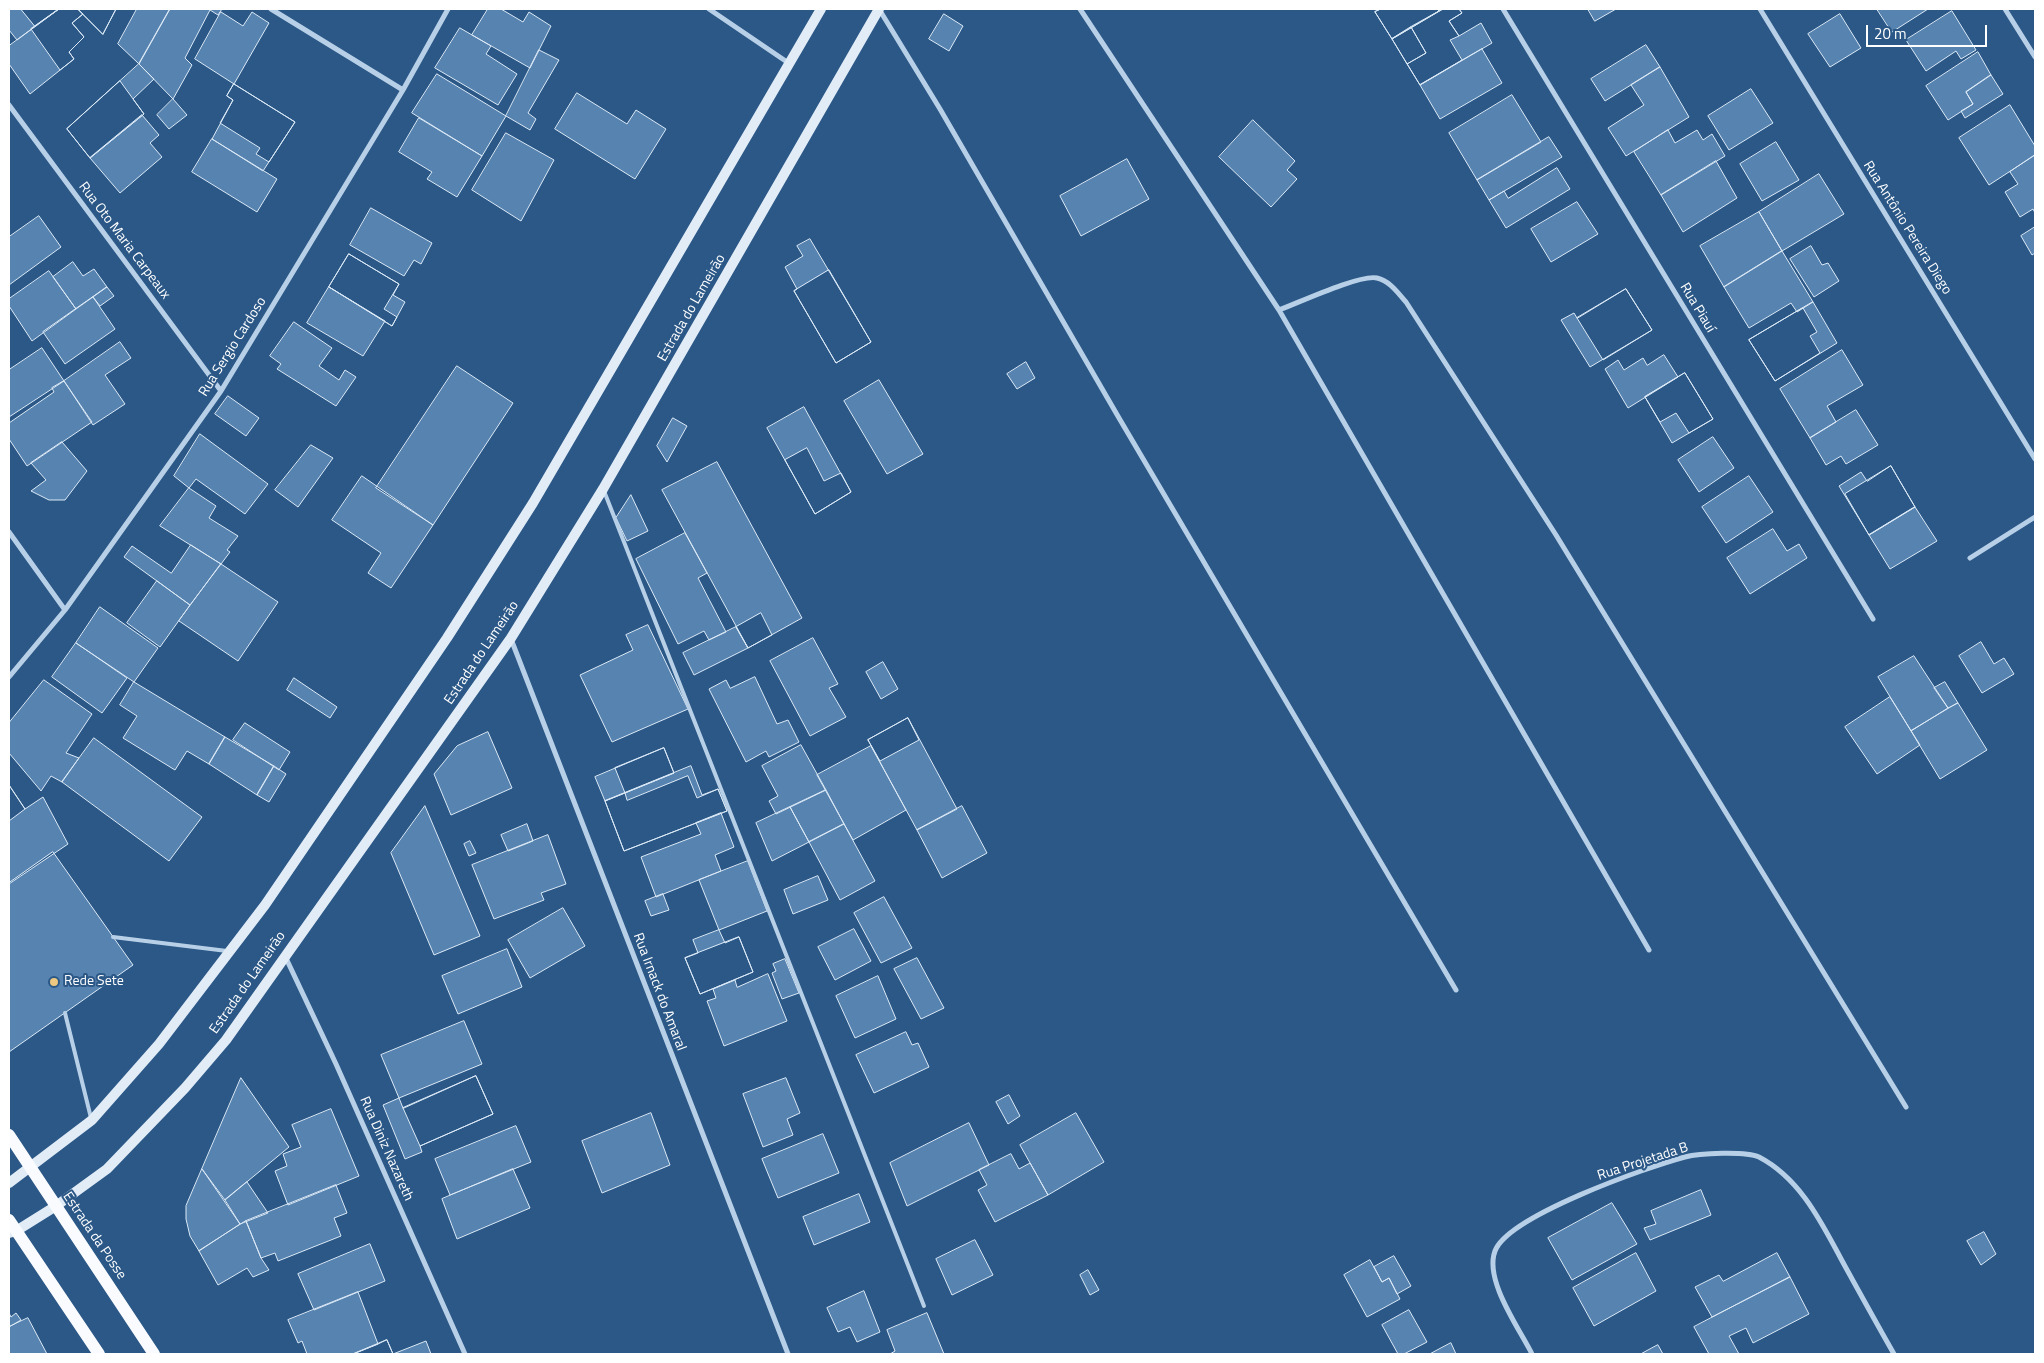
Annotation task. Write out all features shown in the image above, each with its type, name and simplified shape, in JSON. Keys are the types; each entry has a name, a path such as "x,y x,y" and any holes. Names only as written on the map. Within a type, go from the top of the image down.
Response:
{"main road":[{"path":"9,1183 92,1120 159,1044 265,905 447,638 533,503 822,9"},
{"name":"Estrada do Lameirão","path":"13,1232 56,1206 107,1168 185,1088 226,1040 284,955 510,638 604,489 879,9"},
{"name":"Estrada da Posse","path":"9,1135 154,1354"},
{"path":"9,1220 13,1232 99,1354"}],"street":[{"path":"271,9 403,90"},
{"name":"Rua Sergio Cardoso","path":"9,677 65,610 221,391 403,90 448,9"},
{"path":"709,9 790,64"},
{"path":"879,9 940,109 1119,418 1456,990"},
{"path":"1080,9 1278,310 1649,950"},
{"name":"Rua Piauí","path":"1503,9 1873,619"},
{"name":"Rua Antônio Pereira Diego","path":"1760,9 2035,459"},
{"path":"2005,9 2035,57"},
{"name":"Rua Oto Maria Carpeaux","path":"9,105 221,391"},
{"path":"1278,310 1358,280 1376,278 1391,285 1406,302 1556,535 1906,1107"},
{"path":"1970,558 2035,517"},
{"path":"9,532 65,610"},
{"name":"Rua Irnack do Amaral","path":"510,638 788,1354"},
{"name":"Rua Diniz Nazareth","path":"284,955 336,1064 465,1354"},
{"name":"Rua Projetada B","path":"1532,1354 1495,1283 1492,1261 1498,1244 1506,1235 1549,1208 1686,1156 1721,1153 1758,1156 1789,1178 1814,1210 1894,1354"}],"lane":[{"path":"604,489 924,1306"},
{"path":"113,937 230,951"},
{"path":"65,1013 92,1120"}],"building":[{"path":"9,9 59,9 17,40 9,30"},
{"path":"21,9 59,9 35,26"},
{"path":"59,9 78,9 83,14 72,23 84,37 69,52 74,59 30,94 9,64 9,46"},
{"path":"59,9 78,9 83,14 72,23 84,37 69,52 74,59 60,70 31,29"},
{"path":"78,9 116,9 103,34"},
{"path":"78,9 116,9 103,34"},
{"path":"137,9 170,9 139,64 118,44"},
{"path":"170,9 222,9 218,15 210,10 185,58 192,65 173,99 139,64"},
{"path":"488,9 501,9 523,22 529,12 551,26 530,68 472,35"},
{"path":"1381,9 1437,9 1439,11 1392,39 1375,12"},
{"path":"1381,9 1443,9 1392,39 1375,12"},
{"path":"1443,9 1459,9 1462,13 1449,21 1459,36 1450,40 1462,60 1420,85 1407,64 1426,53 1411,27"},
{"path":"1443,9 1459,9 1462,13 1449,21 1459,36 1481,23 1492,43 1420,85 1392,39"},
{"path":"1588,9 1616,9 1595,21"},
{"path":"1877,9 1928,9 1892,32"},
{"path":"1952,11 1976,50 1961,59 1956,51 1926,71 1906,40"},
{"path":"221,12 243,26 252,12 269,23 234,84 195,59"},
{"path":"944,14 963,26 949,51 929,39"},
{"path":"1840,14 1861,48 1830,67 1808,34"},
{"path":"1411,27 1426,53 1407,64 1392,39"},
{"path":"460,28 491,46 486,54 517,74 498,105 435,68"},
{"path":"1646,45 1660,67 1605,101 1591,79"},
{"path":"1482,49 1502,83 1440,119 1420,85"},
{"path":"539,50 559,60 528,113 536,119 530,130 506,116"},
{"path":"1978,52 1991,75 1966,92 1973,104 1948,120 1926,86"},
{"path":"139,64 154,79 133,99 144,114 90,158 67,129"},
{"path":"1660,67 1689,117 1626,156 1608,128 1644,105 1631,85"},
{"path":"437,74 506,116 482,156 412,113"},
{"path":"1991,75 2003,94 1965,118 1961,111 1973,104 1966,92"},
{"path":"120,81 144,114 90,158 67,129"},
{"path":"234,84 295,122 269,162 256,154 260,148 220,123 233,100 227,96"},
{"path":"234,84 295,122 263,171 212,139 233,100 227,96"},
{"path":"1751,89 1773,123 1729,150 1708,116"},
{"path":"577,93 627,124 636,110 666,129 635,179 555,129"},
{"path":"1512,95 1541,142 1477,180 1449,133"},
{"path":"173,99 187,115 169,129 157,115"},
{"path":"2010,105 2035,146 2035,155 1989,185 1959,138"},
{"path":"142,115 159,135 150,143 162,157 120,193 90,158"},
{"path":"419,118 482,156 457,197 427,179 432,172 399,152"},
{"path":"1253,120 1295,161 1287,170 1297,179 1271,207 1219,157"},
{"path":"1668,130 1675,143 1697,130 1703,140 1712,134 1725,156 1661,195 1634,152"},
{"path":"506,133 554,160 521,221 472,190"},
{"path":"1549,137 1562,157 1489,200 1477,180"},
{"path":"212,139 277,179 257,212 192,172"},
{"path":"1776,142 1799,180 1762,201 1740,164"},
{"path":"2035,155 2035,213 2033,209 2020,217 2005,192 2018,184 2010,172"},
{"path":"1127,159 1149,199 1081,236 1060,196"},
{"path":"1716,161 1737,198 1683,232 1661,195"},
{"path":"1557,168 1570,189 1506,228 1489,200 1504,191 1508,198"},
{"path":"1819,174 1844,214 1782,251 1759,212"},
{"path":"1577,202 1598,234 1551,262 1531,229"},
{"path":"371,208 432,243 421,264 414,260 404,276 350,245"},
{"path":"1759,212 1782,251 1724,287 1700,246"},
{"path":"39,216 61,247 9,285 9,237"},
{"path":"2035,227 2035,253 2032,255 2021,236"},
{"path":"810,239 871,342 836,363 794,291 797,289 785,267 803,256 797,246"},
{"path":"1811,246 1822,265 1828,263 1839,281 1814,297 1790,259"},
{"path":"1782,251 1813,302 1797,312 1791,303 1749,328 1724,287"},
{"path":"349,254 399,284 384,309 397,317 392,326 329,287"},
{"path":"349,254 399,284 393,295 405,302 392,326 329,287"},
{"path":"73,262 83,276 94,269 107,287 76,309 53,277"},
{"path":"829,270 871,342 836,363 794,291"},
{"path":"49,271 76,309 32,341 9,306 9,299"},
{"path":"107,287 114,296 100,306 93,297"},
{"path":"329,287 385,321 363,356 307,323"},
{"path":"1626,289 1652,330 1603,360 1577,318"},
{"path":"1626,289 1652,330 1590,367 1561,320 1574,313 1577,318"},
{"path":"93,297 115,329 65,364 43,332"},
{"path":"1813,302 1837,343 1775,381 1749,340"},
{"path":"1803,308 1817,332 1810,336 1820,353 1775,381 1749,340"},
{"path":"294,322 332,348 319,366 339,380 345,370 356,377 336,406 277,369 281,364 270,356"},
{"path":"120,342 131,358 105,375 125,404 93,425 64,381"},
{"path":"42,348 64,381 9,417 9,370"},
{"path":"1842,350 1863,385 1827,406 1836,422 1810,438 1780,389"},
{"path":"1664,355 1678,377 1628,408 1605,369 1618,360 1624,370 1643,358 1647,365"},
{"path":"1026,362 1035,378 1017,389 1007,374"},
{"path":"457,366 513,403 433,525 376,488"},
{"path":"1685,373 1713,419 1689,433 1676,413 1660,422 1645,397"},
{"path":"1685,373 1713,419 1672,443 1645,397"},
{"path":"879,380 923,454 887,474 844,401"},
{"path":"64,381 92,422 27,466 9,439 9,423 54,392 52,388"},
{"path":"228,396 259,418 246,436 215,414"},
{"path":"804,407 851,492 815,514 767,428"},
{"path":"1856,410 1878,445 1846,464 1841,456 1826,465 1810,438"},
{"path":"673,418 687,426 667,462 657,446"},
{"path":"200,434 268,484 245,514 196,479 189,488 174,476"},
{"path":"1713,437 1734,468 1699,492 1678,460"},
{"path":"62,442 87,471 65,500 49,500 31,491 46,480 31,463"},
{"path":"311,445 333,458 298,507 275,490"},
{"path":"807,448 824,481 841,473 851,492 815,514 785,460"},
{"path":"717,462 802,618 748,648 662,490"},
{"path":"1891,466 1915,507 1869,535 1839,486 1861,472 1867,481"},
{"path":"1891,466 1915,507 1869,535 1845,494"},
{"path":"362,476 433,525 391,588 368,573 381,553 332,520"},
{"path":"1749,476 1773,512 1726,543 1702,507"},
{"path":"189,488 216,506 209,518 238,536 227,550 230,552 221,564 160,526"},
{"path":"631,495 648,531 627,541 616,518"},
{"path":"1915,507 1937,541 1890,569 1869,535"},
{"path":"1773,529 1787,551 1799,544 1807,558 1750,594 1727,558"},
{"path":"685,533 707,573 698,578 726,632 709,640 704,631 678,644 636,559"},
{"path":"191,545 221,564 190,605 124,557 132,546 171,573"},
{"path":"221,564 278,602 238,661 179,621"},
{"path":"157,581 190,605 160,647 127,623"},
{"path":"100,607 158,648 134,682 76,643"},
{"path":"761,613 772,635 748,648 736,627"},
{"path":"648,625 688,709 612,742 580,675 633,650 626,635"},
{"path":"736,627 748,648 694,675 683,653"},
{"path":"813,638 838,684 829,688 846,717 810,736 770,661"},
{"path":"1981,642 1994,664 2004,658 2014,674 1982,693 1959,656"},
{"path":"76,643 127,678 102,713 52,677"},
{"path":"1914,656 1948,708 1911,731 1878,677"},
{"path":"883,662 898,689 881,699 866,672"},
{"path":"755,677 777,724 788,720 799,742 769,757 766,751 746,762 709,689 726,680 730,688"},
{"path":"294,678 337,707 330,718 287,690"},
{"path":"44,680 92,714 66,753 79,758 62,782 51,776 41,791 9,753 9,723"},
{"path":"134,682 225,737 209,764 187,751 175,770 123,738 137,716 120,705"},
{"path":"1945,682 1958,703 1948,708 1934,688"},
{"path":"1890,697 1920,745 1877,774 1845,727"},
{"path":"1958,703 1987,750 1940,779 1911,731"},
{"path":"908,718 919,740 880,761 868,740"},
{"path":"908,718 957,809 917,830 868,740"},
{"path":"245,723 290,752 279,770 233,740"},
{"path":"488,732 512,788 451,815 434,774 457,746"},
{"path":"225,737 274,766 257,795 209,764"},
{"path":"94,738 202,817 169,861 62,782"},
{"path":"801,745 826,790 776,814 769,801 778,796 762,766"},
{"path":"871,746 906,810 853,840 817,775"},
{"path":"664,748 674,773 625,793 615,768"},
{"path":"664,748 674,773 605,801 595,777"},
{"path":"274,766 286,774 269,802 257,795"},
{"path":"691,766 702,795 718,789 727,811 624,851 605,801"},
{"path":"688,776 697,798 718,789 727,811 624,851 605,801 625,793 627,800"},
{"path":"9,785 25,809 43,797 68,844 9,884"},
{"path":"9,785 25,809 9,821"},
{"path":"826,790 844,824 809,842 790,807"},
{"path":"425,806 480,936 434,955 391,853"},
{"path":"962,806 987,853 942,878 917,830"},
{"path":"790,807 809,842 772,861 756,823"},
{"path":"721,813 734,847 715,855 721,871 656,897 641,857 701,834 696,823"},
{"path":"527,824 533,841 508,851 501,835"},
{"path":"844,824 875,881 840,900 809,842"},
{"path":"548,835 566,884 541,893 544,900 494,919 472,865"},
{"path":"470,841 476,853 469,856 464,844"},
{"path":"53,852 133,965 9,1052 9,883"},
{"path":"748,861 767,911 719,930 699,880"},
{"path":"818,876 828,900 793,914 784,890"},
{"path":"663,894 669,910 651,916 645,901"},
{"path":"884,897 912,948 881,963 854,913"},
{"path":"563,908 585,946 530,978 508,940"},
{"path":"854,929 871,961 835,980 818,947"},
{"path":"719,930 725,943 739,937 753,972 700,994 685,958 698,953 693,940"},
{"path":"739,937 753,972 700,994 685,958"},
{"path":"507,949 522,987 458,1014 442,976"},
{"path":"917,958 944,1008 921,1019 894,969"},
{"path":"785,959 799,993 782,999 772,973 776,971 773,964"},
{"path":"768,974 787,1021 724,1046 707,1001 716,998 713,989 735,980 737,987"},
{"path":"878,976 896,1019 855,1038 836,996"},
{"path":"464,1021 482,1064 399,1098 381,1055"},
{"path":"906,1032 912,1045 918,1043 929,1067 874,1093 856,1055"},
{"path":"476,1076 493,1114 420,1146 403,1108"},
{"path":"476,1076 493,1114 420,1146 422,1152 405,1159 383,1105 399,1098 403,1108"},
{"path":"241,1078 289,1147 225,1200 202,1169"},
{"path":"786,1078 800,1113 787,1119 793,1135 763,1147 743,1094"},
{"path":"1009,1095 1020,1116 1008,1124 996,1102"},
{"path":"331,1109 359,1176 288,1205 275,1171 287,1166 283,1154 301,1147 292,1125"},
{"path":"651,1113 670,1165 602,1193 582,1141"},
{"path":"1076,1113 1104,1162 1048,1195 1020,1145"},
{"path":"969,1123 989,1165 907,1206 890,1163"},
{"path":"516,1126 531,1162 450,1195 435,1159"},
{"path":"823,1134 839,1173 778,1198 762,1159"},
{"path":"1011,1154 1019,1169 1030,1163 1048,1195 995,1222 978,1190 987,1185 979,1170"},
{"path":"202,1169 240,1224 199,1251 190,1236 186,1219 186,1206"},
{"path":"513,1169 530,1208 457,1239 442,1199"},
{"path":"247,1182 268,1213 240,1224 225,1200"},
{"path":"336,1185 347,1213 334,1218 341,1236 278,1261 275,1253 261,1258 246,1221"},
{"path":"1701,1190 1711,1215 1650,1240 1644,1228 1656,1224 1651,1211"},
{"path":"859,1194 870,1222 814,1245 803,1217"},
{"path":"1612,1203 1637,1244 1572,1280 1548,1238"},
{"path":"246,1221 261,1258 269,1270 253,1277 247,1268 218,1285 199,1251"},
{"path":"1984,1232 1996,1254 1981,1265 1967,1241"},
{"path":"975,1240 993,1275 952,1295 936,1259"},
{"path":"370,1244 385,1281 314,1310 298,1274"},
{"path":"1636,1253 1656,1291 1594,1326 1573,1288"},
{"path":"1777,1253 1790,1277 1712,1317 1695,1287 1719,1275 1723,1281"},
{"path":"1394,1256 1411,1286 1397,1294 1389,1278 1382,1282 1374,1267"},
{"path":"1370,1260 1382,1282 1389,1278 1400,1299 1367,1317 1344,1275"},
{"path":"1088,1270 1099,1290 1090,1295 1080,1275"},
{"path":"1790,1277 1809,1314 1753,1343 1746,1328 1729,1336 1739,1354 1709,1354 1694,1327"},
{"path":"864,1291 880,1332 857,1342 850,1327 838,1332 827,1308"},
{"path":"358,1292 378,1344 353,1354 307,1354 302,1341 298,1343 288,1320"},
{"path":"1409,1310 1427,1342 1404,1354 1398,1354 1382,1325"},
{"path":"9,1313 11,1317 16,1313 21,1320 9,1327"},
{"path":"927,1313 944,1354 890,1354 895,1351 887,1330"},
{"path":"28,1318 47,1354 9,1354 9,1327"},
{"path":"387,1340 393,1354 353,1354 378,1344"},
{"path":"387,1340 393,1354 353,1354"},
{"path":"426,1341 431,1354 393,1354"},
{"path":"1451,1343 1456,1354 1430,1354"},
{"path":"1658,1345 1663,1354 1641,1354"}],"place":[{"name":"Rede Sete","path":"54,982"}]}
